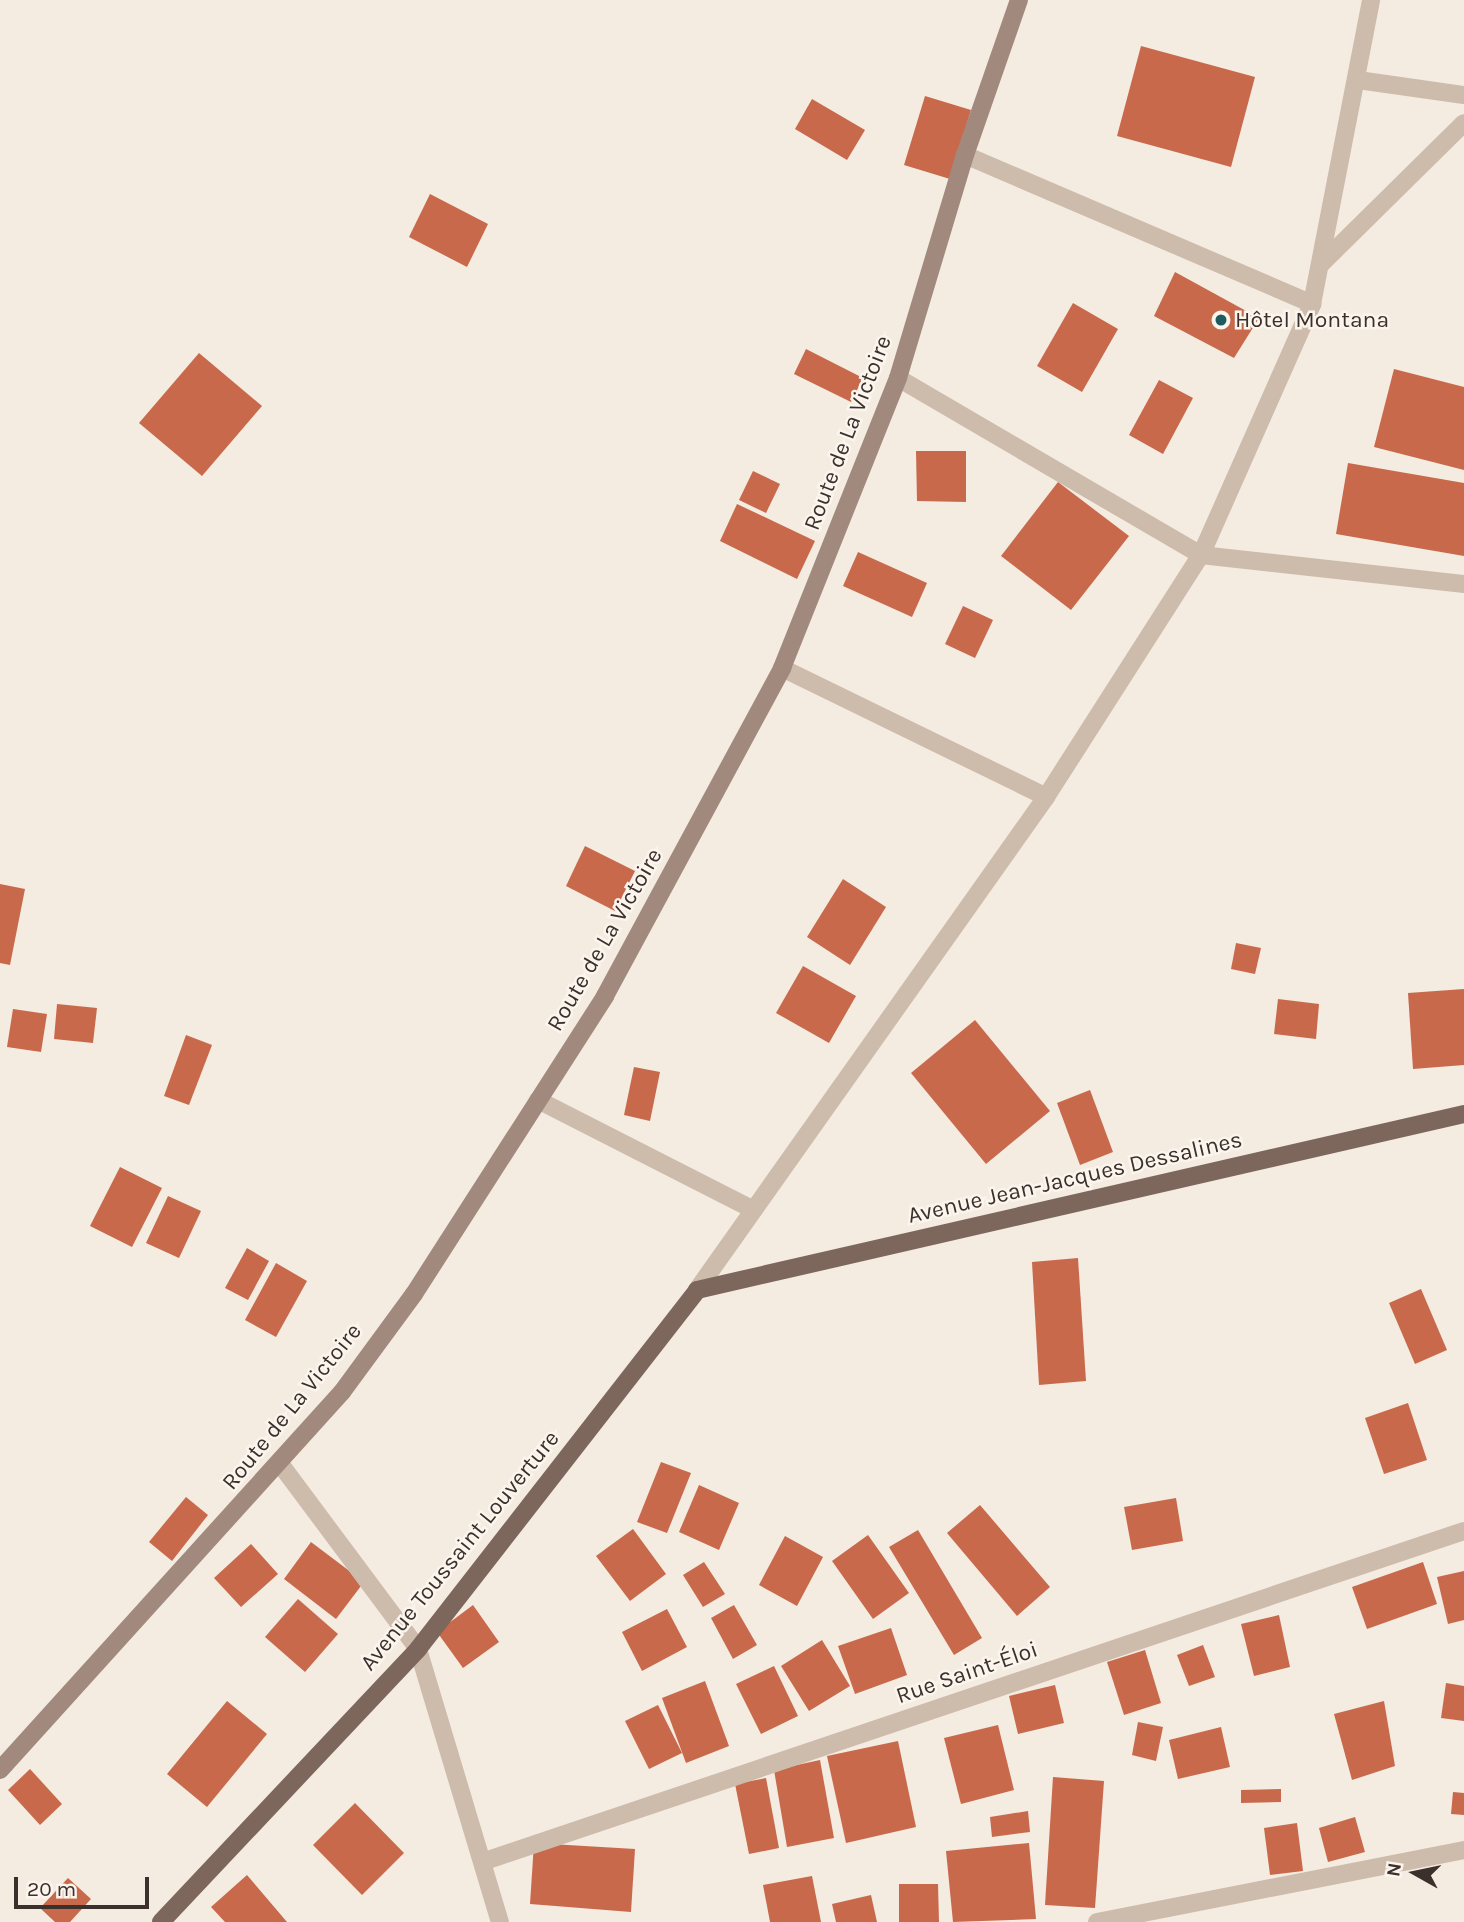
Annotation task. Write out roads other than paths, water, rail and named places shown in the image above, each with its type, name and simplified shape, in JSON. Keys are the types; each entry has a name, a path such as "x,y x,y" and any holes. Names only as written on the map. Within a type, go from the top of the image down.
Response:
{"main road":[{"name":"Avenue Jean-Jacques Dessalines","path":"697,1290 1464,1114"},
{"name":"Avenue Toussaint Louverture","path":"161,1922 418,1649 697,1290"}],"street":[{"name":"Route de La Victoire","path":"0,1770 281,1465 414,1293 605,996 782,668 898,378 965,155 1020,0"},
{"path":"697,1290 1046,797 1201,555 1312,304 1358,80 1371,0"},
{"path":"1358,80 1464,95"},
{"path":"1321,263 1464,123"},
{"path":"965,155 1312,304"},
{"path":"898,378 1201,555 1464,584"},
{"path":"782,668 1046,797"},
{"path":"538,1100 752,1209"},
{"path":"281,1465 418,1649 485,1861 500,1922"},
{"name":"Rue Saint-Éloi","path":"485,1861 1464,1531"},
{"path":"1097,1922 1464,1850"}],"place":[{"name":"Hôtel Montana","path":"1221,320"}]}
